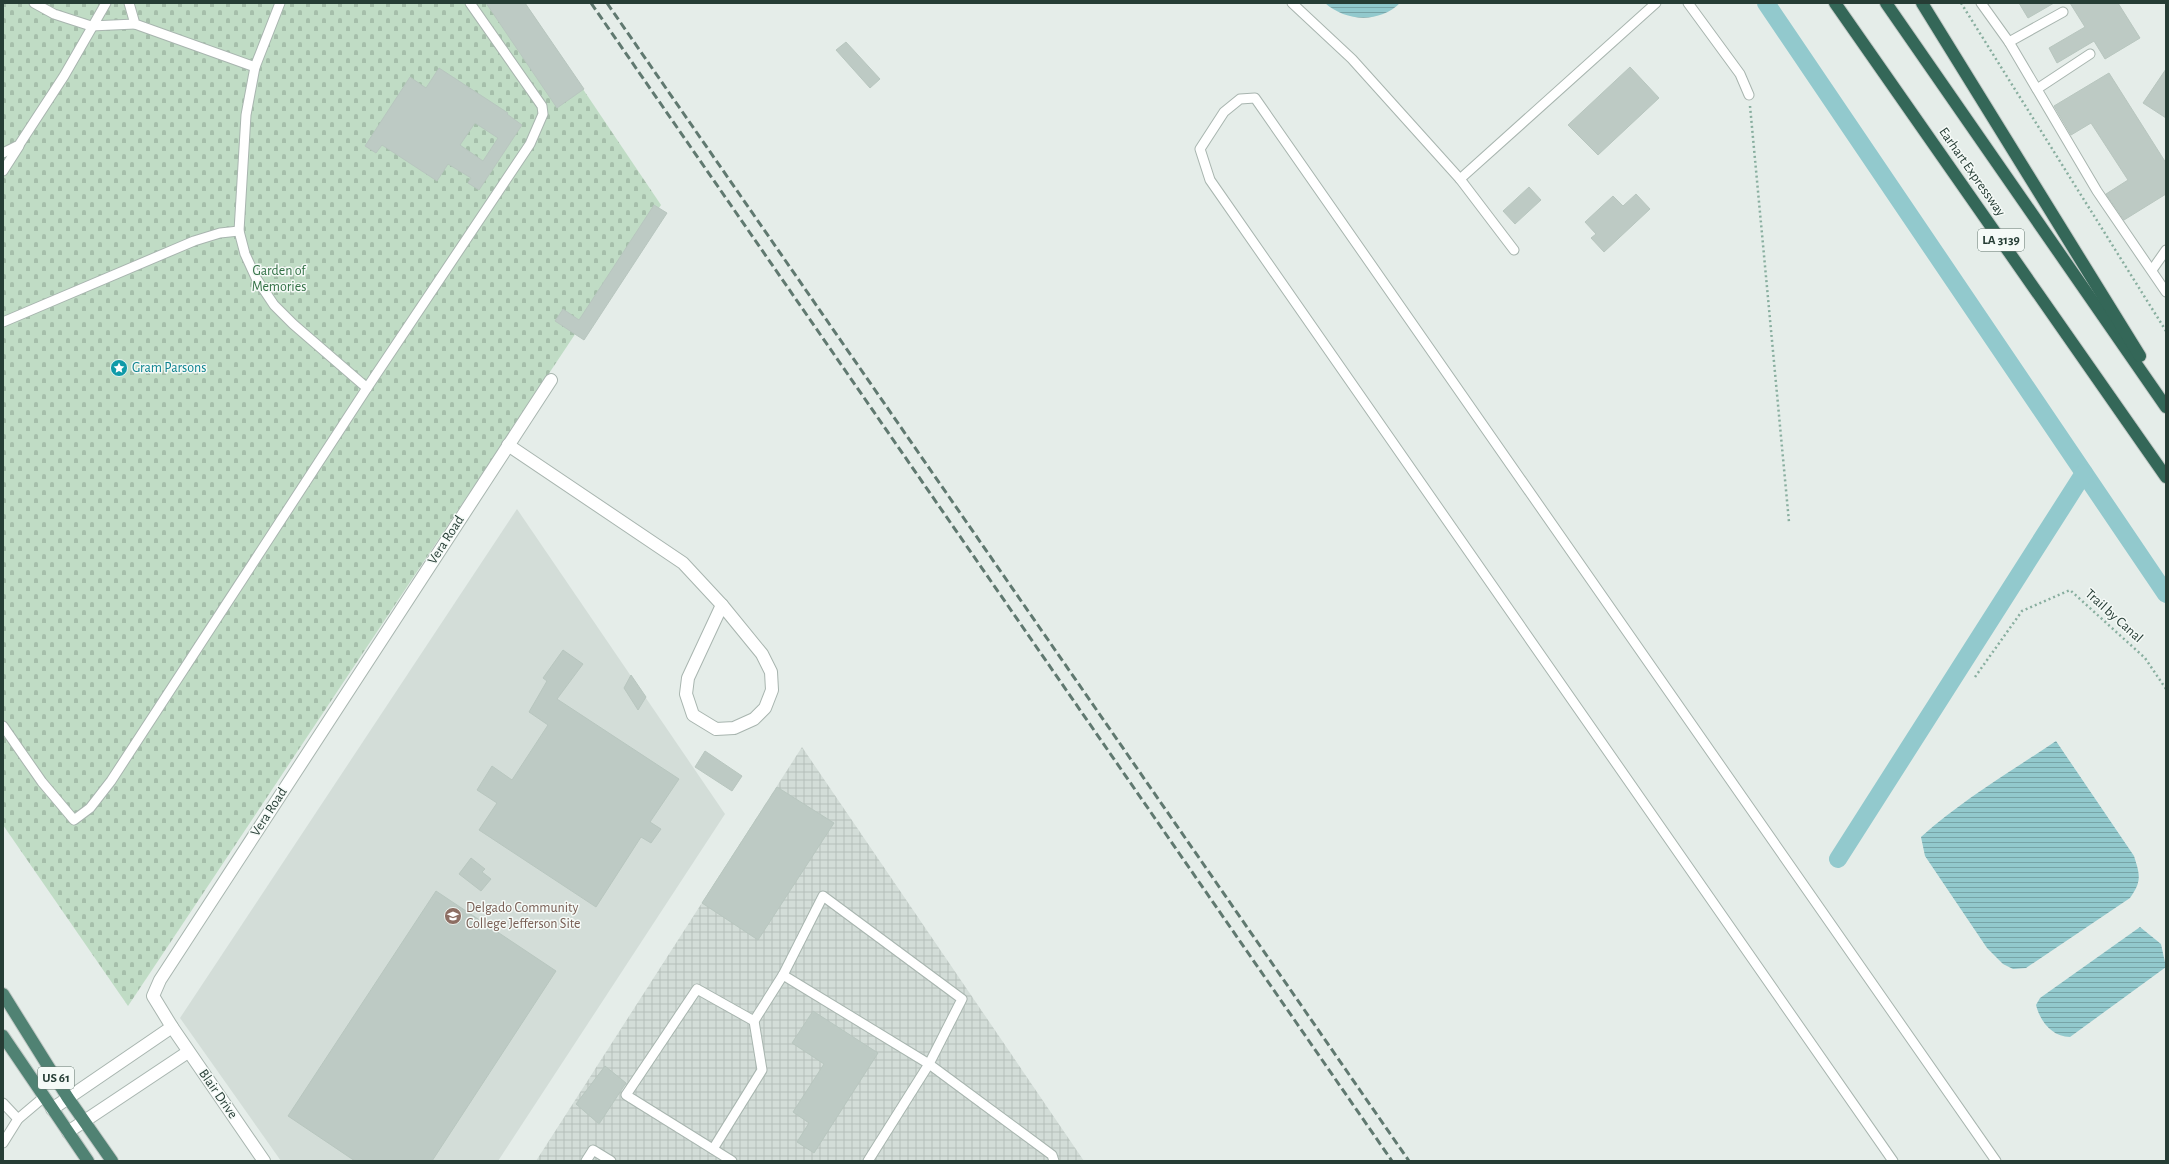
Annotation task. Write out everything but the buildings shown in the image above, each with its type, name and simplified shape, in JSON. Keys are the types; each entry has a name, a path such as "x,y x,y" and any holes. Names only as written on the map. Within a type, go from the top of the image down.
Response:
{"highway":[{"name":"Earhart Expressway","path":"1835,3 2166,477"},
{"name":"Earhart Expressway","path":"1886,3 2166,407"},
{"path":"1922,3 2166,398"},
{"name":"US 61","path":"3,994 68,1098 112,1161"},
{"name":"US 61","path":"3,1036 88,1161"}],"street":[{"path":"550,380 508,445 684,563 722,605 762,654 771,672 772,690 765,708 754,719 734,728 716,729 693,714 686,694 688,678 722,605"},
{"name":"Vera Road","path":"172,1027 153,996 160,980 508,445"},
{"path":"52,1109 172,1027"},
{"name":"Blair Drive","path":"172,1027 264,1161"},
{"path":"68,1132 188,1052"}],"lane":[{"path":"34,3 54,14 91,26 135,24 255,67"},
{"path":"3,171 64,76 91,26 106,3"},
{"path":"129,3 135,24"},
{"path":"280,3 255,67 246,115 239,231 245,254 256,278 274,305 293,324 367,388"},
{"path":"3,726 42,782 74,820 90,808 111,781 367,388 530,144 543,114 542,106 470,3"},
{"path":"1292,3 1352,59 1460,179 1514,250"},
{"path":"1460,179 1656,3"},
{"path":"1688,3 1740,74 1749,95"},
{"path":"1982,3 2009,42 2097,192 2166,292"},
{"path":"2009,42 2062,12"},
{"path":"2036,89 2090,54"},
{"path":"1893,1161 1210,180 1200,149 1224,112 1240,99 1255,98 1996,1161"},
{"path":"3,153 19,145"},
{"path":"3,322 194,241 220,233 239,231"},
{"path":"2152,270 2166,250"},
{"path":"713,1149 762,1070 754,1021 783,975 824,896 962,999 928,1064 868,1161"},
{"path":"783,975 928,1064 1052,1154 1054,1161"},
{"path":"732,1161 626,1095 697,989 754,1021"},
{"path":"3,1143 18,1119 44,1097"},
{"path":"3,1103 18,1119"},
{"path":"586,1161 593,1150 611,1161"}],"path":[{"path":"1961,3 2166,331"},
{"path":"1749,95 1788,522"},
{"name":"Trail by Canal","path":"1975,677 2022,611 2070,590 2145,658 2166,689"}],"shaded area":[{"name":"Delgado Community College Jefferson Site","path":"517,509 725,814 498,1161 281,1161 180,1018"},
{"path":"802,747 1084,1161 536,1161"}],"green space":[{"name":"Garden of Memories","path":"3,3 525,3 661,205 128,1006 3,825"}],"water":[{"path":"1325,3 1400,3 1392,10 1383,14 1363,18 1343,14"},
{"path":"2056,741 2134,856 2138,868 2139,878 2137,887 2130,898 2026,968 2013,969 2003,964 1987,948 1925,856 1921,837 1953,811"},
{"path":"2140,927 2161,944 2166,967 2070,1037 2052,1031 2040,1017 2036,1005 2040,998"}],"waterway":[{"path":"1766,3 2166,594"},
{"path":"1838,859 2084,473"}],"railway":[{"path":"591,3 1392,1161"},
{"path":"607,3 1409,1161"}],"place":[{"name":"Gram Parsons","path":"119,368"},
{"name":"Delgado Community College Jefferson Site","path":"453,916"}]}
